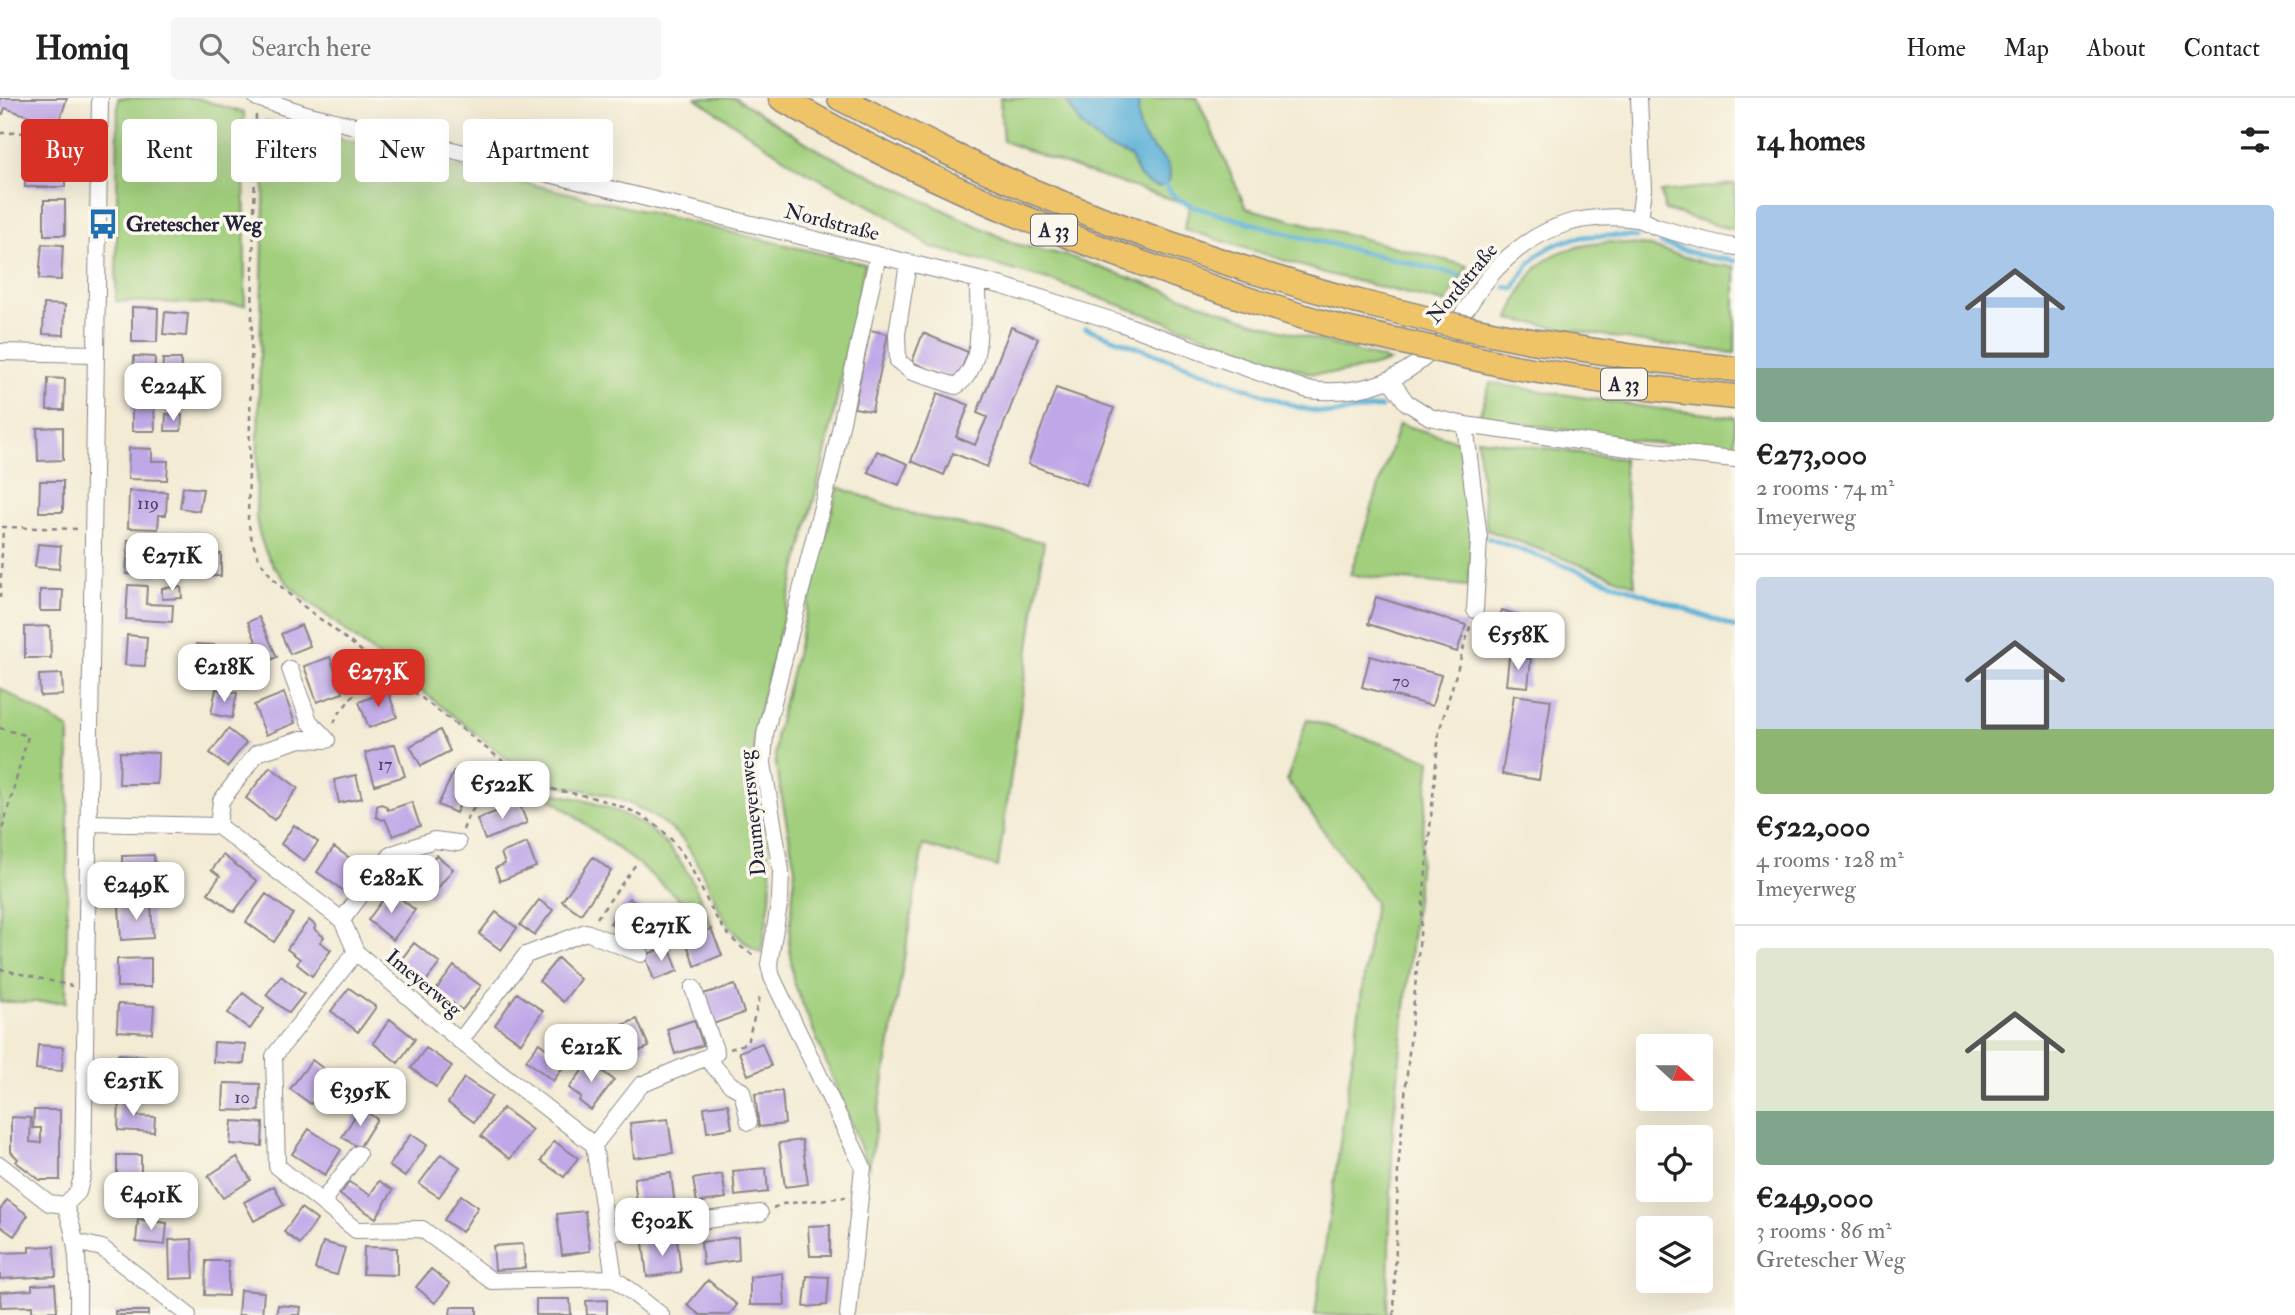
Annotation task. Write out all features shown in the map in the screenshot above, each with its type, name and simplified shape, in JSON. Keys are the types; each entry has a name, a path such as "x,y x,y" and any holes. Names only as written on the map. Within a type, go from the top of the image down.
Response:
{"highway":[{"name":"A 33","path":"780,98 923,173 1021,217 1196,283 1341,328 1514,367 1648,388 1735,397"},
{"name":"A 33","path":"839,98 1030,190 1128,229 1272,278 1457,326 1531,341 1735,369"}],"street":[{"path":"99,119 100,98"},
{"name":"Nordstraße","path":"257,98 306,114 978,279 1120,323 1308,390 1337,393 1391,381 1419,362 1446,336 1490,276 1511,255 1540,234 1570,222 1603,218 1639,219 1710,243 1735,247"},
{"path":"1639,98 1643,190 1639,219"},
{"path":"65,1205 78,1192 83,1173 98,182"},
{"name":"Daumeyersweg","path":"769,964 780,899 781,871 763,763 765,734 832,467 878,255"},
{"path":"908,262 897,334 898,361 912,372 956,386 967,378 977,347 978,279"},
{"path":"0,352 94,354"},
{"path":"1391,381 1406,402 1414,407 1430,416 1465,425 1642,450 1735,459"},
{"path":"1465,425 1479,538 1475,610"},
{"path":"290,669 309,721 327,740"},
{"path":"88,823 218,825 221,801 257,754 301,739 327,740"},
{"name":"Imeyerweg","path":"218,825 342,920 356,952 460,1041 594,1145"},
{"path":"342,920 392,854 434,840 458,843"},
{"path":"586,932 641,954"},
{"name":"Imeyerweg","path":"460,1041 526,955 586,932"},
{"path":"356,952 274,1056 277,1166 356,1230 422,1229 492,1281 614,1278 661,1315"},
{"path":"769,964 772,977 863,1167 848,1315"},
{"path":"693,988 711,1056 731,1085 742,1091 749,1122"},
{"path":"614,1278 594,1145 640,1085 711,1056"},
{"path":"322,1202 358,1154"},
{"path":"0,1165 49,1203 65,1205"},
{"path":"65,1205 76,1242 78,1315"},
{"path":"607,1233 760,1213"},
{"path":"76,1242 102,1248 188,1315"}],"path":[{"path":"257,98 248,519 253,547 267,571 286,591 508,764 543,787 624,807 650,821 677,844 694,870 711,910 725,932 744,950 769,964 747,1043 711,1056"},
{"path":"0,133 21,133"},
{"path":"0,598 3,527 93,529"},
{"path":"1394,1315 1398,1170 1439,732 1475,610"},
{"path":"327,740 337,716 378,664"},
{"path":"0,728 28,736 0,838"},
{"path":"458,843 468,816 508,764"},
{"path":"586,932 636,864"},
{"path":"0,969 86,988"},
{"path":"760,1213 782,1203 861,1195"}],"green space":[{"path":"118,98 197,98 244,113 244,119 231,119 231,182 244,182 245,305 116,301"},
{"path":"696,98 735,98 820,151 1015,244 1068,256 1245,319 1390,361 1350,372 1309,373 1058,283 929,246 884,213 799,168"},
{"path":"1000,98 1197,98 1246,208 1468,266 1445,303 1328,274 1184,229 1190,205 1089,173 1003,141"},
{"path":"341,139 355,142 355,182 449,182 449,165 463,168 463,182 522,182 865,264 823,464 754,733 754,768 771,875 770,900 761,953 735,934 719,909 692,854 683,840 669,827 626,802 547,782 518,767 293,589 268,557 256,519 264,182 341,182"},
{"path":"1735,184 1735,229 1665,210 1661,192"},
{"path":"1610,242 1649,246 1708,264 1735,267 1735,353 1636,341 1509,319 1525,283 1545,261 1572,248"},
{"path":"1490,383 1652,408 1735,417 1735,451 1644,442 1479,417"},
{"path":"1399,424 1459,441 1472,538 1468,586 1350,575"},
{"path":"1477,439 1623,459 1635,585 1487,530"},
{"path":"838,487 918,516 1044,542 998,867 923,845 869,1168 793,980 789,942 795,868 775,760 776,734"},
{"path":"0,688 69,729 66,1002 0,1002"},
{"path":"1307,719 1430,760 1393,1127 1387,1315 1315,1315 1375,902 1287,780"},
{"path":"540,790 604,806 641,824 657,836 686,870 713,928 637,863"}],"water":[{"path":"1065,98 1139,98 1138,117 1141,132 1169,167 1169,181 1160,187 1144,180 1131,157 1104,146 1081,125"}],"building":[{"path":"0,98 67,98 60,119 37,119 5,108 3,114 0,113"},
{"path":"25,182 65,182 65,187 25,187"},
{"path":"44,200 65,200 65,235 44,235"},
{"path":"42,244 63,245 61,280 39,279"},
{"path":"44,304 65,305 64,335 43,334"},
{"path":"132,307 158,308 157,342 132,342"},
{"path":"165,312 188,314 186,336 163,334"},
{"path":"1011,327 1038,338 987,467 953,453 944,475 911,461 938,393 969,405 956,437 975,445 987,417 977,413"},
{"path":"870,330 888,334 872,411 854,408"},
{"path":"923,333 968,352 957,382 912,362"},
{"path":"134,356 155,357 154,387 133,386"},
{"path":"163,359 181,359 181,375 162,375"},
{"path":"48,378 65,379 64,410 47,410"},
{"path":"1056,388 1114,408 1086,485 1028,464"},
{"path":"132,403 154,403 155,431 132,431"},
{"path":"166,414 182,415 181,431 165,431"},
{"path":"63,427 63,460 38,461 37,428"},
{"path":"129,448 152,449 152,461 168,461 167,480 128,479"},
{"path":"877,451 908,464 899,485 868,472"},
{"path":"40,481 63,481 63,512 39,512"},
{"path":"183,487 203,489 199,511 180,508"},
{"path":"129,491 167,492 166,515 159,515 158,529 128,528"},
{"path":"128,540 160,541 159,576 126,574"},
{"path":"38,544 61,546 59,569 35,567"},
{"path":"200,553 221,554 221,576 199,576"},
{"path":"128,585 147,586 146,604 173,605 172,622 126,619"},
{"path":"181,587 182,598 162,599 162,588"},
{"path":"40,590 63,590 62,611 40,611"},
{"path":"1376,597 1466,625 1457,652 1368,624"},
{"path":"1502,610 1549,625 1541,649 1494,634"},
{"path":"259,617 277,657 253,668 251,662 257,659 251,644 256,641 248,622"},
{"path":"301,625 310,646 290,654 281,634"},
{"path":"50,626 51,658 25,658 25,627"},
{"path":"127,635 147,637 145,666 125,665"},
{"path":"196,644 214,645 213,675 194,674"},
{"path":"1370,656 1441,675 1432,706 1362,687"},
{"path":"330,657 343,693 317,702 304,666"},
{"path":"1509,657 1531,659 1528,687 1506,685"},
{"path":"62,674 63,695 40,696 39,675"},
{"path":"216,689 237,693 232,718 211,714"},
{"path":"388,691 397,717 369,728 359,702"},
{"path":"284,693 295,723 266,735 254,705"},
{"path":"1514,695 1551,700 1539,780 1502,774"},
{"path":"228,729 246,743 227,767 210,753"},
{"path":"440,730 450,751 421,766 410,746"},
{"path":"395,744 405,776 375,785 365,753"},
{"path":"120,752 158,753 157,784 119,784"},
{"path":"270,767 298,788 274,820 246,798"},
{"path":"454,771 472,779 456,813 438,805"},
{"path":"356,775 362,798 339,803 334,780"},
{"path":"412,802 420,826 393,836 385,819 376,817 377,806 381,804 388,810"},
{"path":"519,803 527,823 485,840 477,819"},
{"path":"294,825 318,842 304,861 281,844"},
{"path":"527,843 536,867 500,881 495,868 505,864 501,853"},
{"path":"334,847 361,866 344,891 317,872"},
{"path":"154,855 155,892 123,893 122,856"},
{"path":"223,855 257,881 234,912 208,893 220,876 212,870"},
{"path":"436,855 453,869 431,897 414,883"},
{"path":"593,857 611,871 581,914 562,901"},
{"path":"390,890 415,910 393,940 368,920"},
{"path":"266,894 293,914 274,942 246,922"},
{"path":"629,898 651,915 633,940 610,923"},
{"path":"539,900 553,910 534,935 520,925"},
{"path":"151,904 153,938 121,940 119,906"},
{"path":"496,912 517,928 501,950 479,934"},
{"path":"309,920 316,926 314,929 324,937 320,942 331,950 312,976 297,964 300,959 287,949"},
{"path":"711,929 722,955 695,966 685,939"},
{"path":"414,943 440,963 423,985 397,965"},
{"path":"669,946 678,971 654,980 645,955"},
{"path":"151,958 151,987 117,987 117,959"},
{"path":"558,958 580,979 563,1002 539,981"},
{"path":"454,966 481,986 462,1010 436,990"},
{"path":"281,976 304,994 289,1013 266,995"},
{"path":"735,985 744,1013 713,1024 703,994"},
{"path":"349,988 376,1007 358,1032 331,1011"},
{"path":"243,993 264,1009 250,1029 228,1013"},
{"path":"517,993 543,1011 521,1043 495,1025"},
{"path":"118,1004 154,1006 152,1033 117,1031"},
{"path":"390,1019 415,1039 398,1063 373,1043"},
{"path":"637,1019 649,1047 622,1058 610,1030"},
{"path":"694,1020 703,1045 675,1054 667,1029"},
{"path":"214,1042 246,1044 244,1064 213,1062"},
{"path":"539,1043 553,1054 550,1057 563,1067 553,1081 526,1060"},
{"path":"762,1043 771,1066 748,1075 739,1052"},
{"path":"38,1045 63,1047 62,1071 36,1069"},
{"path":"426,1048 452,1066 436,1087 411,1068"},
{"path":"118,1054 147,1056 145,1084 116,1083"},
{"path":"592,1058 604,1067 602,1071 614,1080 591,1110 579,1101 581,1097 569,1088"},
{"path":"312,1060 332,1075 311,1104 290,1089"},
{"path":"464,1078 492,1096 474,1122 448,1103"},
{"path":"224,1083 260,1084 259,1111 223,1110"},
{"path":"782,1091 785,1124 759,1127 755,1094"},
{"path":"119,1098 137,1099 136,1116 155,1117 154,1132 118,1130"},
{"path":"728,1104 732,1128 707,1132 704,1107"},
{"path":"360,1108 377,1119 359,1148 342,1137"},
{"path":"503,1108 532,1130 510,1159 481,1136"},
{"path":"34,1110 60,1110 60,1180 40,1180 16,1162 18,1159 11,1152 11,1117 31,1118 30,1142 41,1143 41,1128 33,1128"},
{"path":"668,1119 673,1153 634,1158 630,1123"},
{"path":"232,1121 263,1123 262,1146 230,1144"},
{"path":"309,1129 341,1150 325,1175 292,1154"},
{"path":"411,1134 427,1145 405,1177 389,1166"},
{"path":"802,1140 808,1184 785,1187 779,1143"},
{"path":"554,1141 578,1158 564,1177 541,1161"},
{"path":"441,1154 460,1167 439,1197 419,1184"},
{"path":"117,1155 141,1155 141,1183 117,1183"},
{"path":"237,1157 251,1180 223,1198 208,1176"},
{"path":"766,1168 768,1192 735,1196 733,1171"},
{"path":"671,1173 675,1206 638,1211 634,1178"},
{"path":"722,1174 726,1198 697,1203 693,1179"},
{"path":"379,1181 393,1190 376,1218 340,1195 349,1182 370,1195"},
{"path":"274,1186 284,1205 254,1221 244,1202"},
{"path":"461,1195 478,1207 462,1232 444,1220"},
{"path":"7,1200 28,1215 14,1236 0,1226 0,1210"},
{"path":"301,1208 317,1220 300,1244 284,1232"},
{"path":"585,1211 590,1251 562,1255 557,1214"},
{"path":"138,1219 167,1223 165,1245 136,1242"},
{"path":"830,1225 830,1256 810,1256 808,1226"},
{"path":"738,1237 739,1260 703,1265 701,1242"},
{"path":"192,1239 194,1278 170,1279 169,1240"},
{"path":"677,1239 681,1272 647,1277 643,1243"},
{"path":"323,1242 345,1248 337,1275 315,1269"},
{"path":"523,1244 525,1268 495,1270 493,1246"},
{"path":"54,1246 56,1276 0,1279 0,1253 29,1252 29,1247"},
{"path":"364,1247 397,1248 397,1275 363,1274"},
{"path":"206,1261 228,1261 228,1296 205,1295"},
{"path":"431,1269 450,1284 435,1303 416,1287"},
{"path":"783,1273 785,1305 750,1305 750,1277"},
{"path":"807,1276 829,1277 827,1305 804,1307"},
{"path":"708,1280 737,1305 729,1315 700,1315 687,1305"},
{"path":"55,1284 57,1311 32,1312 32,1306 1,1307 0,1292 32,1290 32,1285"},
{"path":"240,1290 264,1292 262,1315 238,1315"},
{"path":"536,1299 570,1299 571,1315 536,1315"},
{"path":"607,1300 607,1315 587,1315 586,1301"},
{"path":"278,1305 301,1307 300,1315 276,1315"},
{"path":"451,1307 477,1307 477,1315 450,1315"},
{"path":"115,1311 148,1311 148,1315 115,1315"}],"waterway":[{"path":"1165,185 1175,197 1194,207 1293,235 1458,275"},
{"path":"1506,287 1514,289 1528,266 1550,247 1592,236 1636,237"},
{"path":"1661,243 1699,255 1735,261"},
{"path":"1086,328 1300,408 1331,414 1381,407"},
{"path":"1488,538 1735,627"}],"place":[{"name":"Gretescher Weg","path":"103,224"}]}
